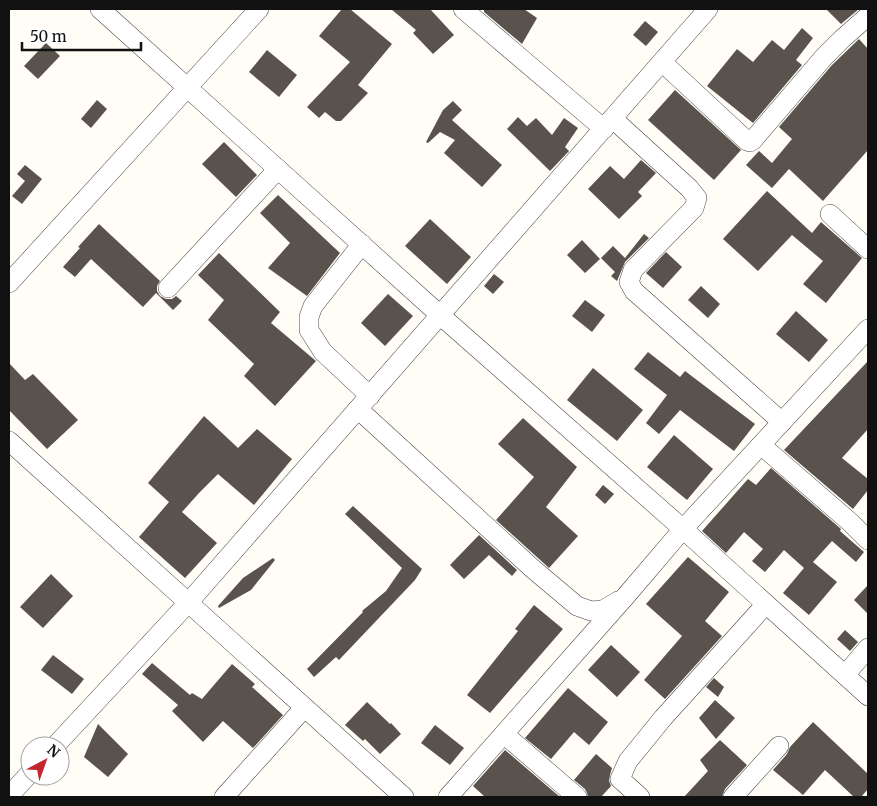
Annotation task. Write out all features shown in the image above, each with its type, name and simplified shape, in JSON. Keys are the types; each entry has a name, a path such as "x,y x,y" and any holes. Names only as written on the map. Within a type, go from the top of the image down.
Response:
{"street":[{"path":"9,283 259,9"},
{"path":"463,9 688,188 697,198 694,208 632,270 628,282 634,291 782,422"},
{"path":"64,736 188,603 708,9"},
{"path":"109,12 188,88 868,696"},
{"path":"662,62 750,142 842,38 868,16"},
{"path":"168,288 278,169"},
{"path":"830,214 868,249"},
{"path":"362,244 314,306 310,317 309,330 323,352 364,402 533,569 577,606 591,611 603,610 625,597"},
{"path":"448,797 683,529 868,329"},
{"path":"9,441 404,797"},
{"path":"761,445 850,522 868,540"},
{"path":"640,797 620,779 628,761 766,604"},
{"path":"845,675 868,648"},
{"path":"224,797 304,708"},
{"path":"504,734 577,797"},
{"path":"733,797 779,746"},
{"path":"9,796 20,784"}],"building":[{"path":"342,9 350,9 392,44 358,85 368,93 341,121 336,121 325,112 319,118 307,107 350,62 319,36"},
{"path":"391,9 430,9 454,35 433,54 413,33 416,30"},
{"path":"484,9 524,9 537,18 522,44 484,12"},
{"path":"826,9 859,9 841,24"},
{"path":"645,21 658,32 646,46 633,35"},
{"path":"802,28 813,38 796,60 802,65 753,123 707,86 737,49 753,62 772,40 784,50"},
{"path":"859,39 868,49 868,150 823,201 789,169 772,188 746,165 759,151 772,163 792,139 779,127 832,65"},
{"path":"46,43 60,56 38,79 24,66"},
{"path":"267,50 297,75 279,97 249,72"},
{"path":"675,90 741,150 714,180 648,120"},
{"path":"97,100 107,109 91,128 81,119"},
{"path":"453,101 462,110 452,120 502,165 482,187 444,153 455,140 440,132 428,143 426,142 443,110"},
{"path":"518,117 527,126 536,118 552,135 564,118 578,128 565,147 569,151 550,171 507,129"},
{"path":"224,142 257,175 236,197 202,164"},
{"path":"641,160 656,173 638,192 642,196 619,219 588,189 610,166 624,179"},
{"path":"25,165 42,179 22,204 12,196 25,181 17,174"},
{"path":"767,191 812,233 821,222 862,258 826,303 803,284 823,261 792,235 758,271 723,239"},
{"path":"278,195 340,253 307,296 268,268 290,243 260,213"},
{"path":"430,219 471,257 447,284 405,246"},
{"path":"99,224 160,281 157,291 160,296 172,299 176,296 182,301 173,310 156,293 143,307 91,259 75,277 63,267"},
{"path":"644,234 649,238 625,262 617,281 611,276 615,272 601,258 613,246 625,258"},
{"path":"582,240 600,259 585,273 567,255"},
{"path":"666,252 682,267 663,288 646,273"},
{"path":"219,253 280,312 271,323 316,361 275,406 244,376 254,364 208,320 224,300 198,275"},
{"path":"494,274 504,282 493,294 484,286"},
{"path":"701,286 720,304 708,318 688,300"},
{"path":"388,294 413,316 385,346 361,323"},
{"path":"585,300 605,315 592,332 572,316"},
{"path":"796,311 828,340 809,362 776,334"},
{"path":"648,352 680,377 685,371 755,424 734,451 680,410 659,434 646,423 667,395 634,369"},
{"path":"868,361 868,429 842,458 868,479 868,490 853,509 784,450"},
{"path":"9,363 25,380 33,374 78,420 47,449 9,410"},
{"path":"593,368 643,410 617,441 567,400"},
{"path":"204,416 238,448 257,429 292,459 254,505 218,474 199,493 182,512 217,543 185,578 139,537 169,502 148,483"},
{"path":"523,418 577,467 546,507 578,536 549,568 496,520 534,477 498,444"},
{"path":"674,435 713,469 687,500 647,467"},
{"path":"771,468 841,529 840,531 864,552 856,562 832,541 813,562 837,582 809,615 783,593 804,568 784,550 765,572 752,561 763,549 744,532 726,553 702,531 748,479 756,485"},
{"path":"603,485 614,494 605,504 595,495"},
{"path":"353,506 422,569 415,580 339,660 336,657 314,677 307,669 362,611 386,591 402,568 345,514"},
{"path":"479,535 517,570 512,576 489,555 464,579 450,565"},
{"path":"688,557 729,592 705,621 722,636 665,699 644,680 682,636 646,604"},
{"path":"273,558 275,560 251,590 219,608 218,606 243,578"},
{"path":"51,574 73,596 43,628 20,607"},
{"path":"868,585 868,614 854,600"},
{"path":"534,605 563,629 490,713 467,695 518,631 515,629"},
{"path":"845,630 858,642 850,651 837,639"},
{"path":"611,645 640,672 617,697 588,670"},
{"path":"53,655 84,679 72,694 41,670"},
{"path":"152,663 190,695 192,693 202,699 232,664 255,684 252,687 283,715 253,748 223,721 203,742 172,711 178,705 142,674"},
{"path":"714,678 724,687 718,697 706,687"},
{"path":"568,688 608,722 589,745 574,732 551,759 525,738"},
{"path":"715,700 735,718 716,739 699,718"},
{"path":"367,702 401,734 380,754 365,739 363,741 345,725"},
{"path":"813,722 868,774 868,789 861,797 854,797 825,770 803,795 773,770 787,754 790,747"},
{"path":"98,724 128,754 108,777 84,757"},
{"path":"435,725 464,748 450,765 421,743"},
{"path":"720,740 747,765 725,789 722,797 684,797 708,771 700,760"},
{"path":"505,750 560,797 485,797 473,786"},
{"path":"596,754 612,768 609,781 611,786 601,797 588,797 585,789 574,780"}]}
